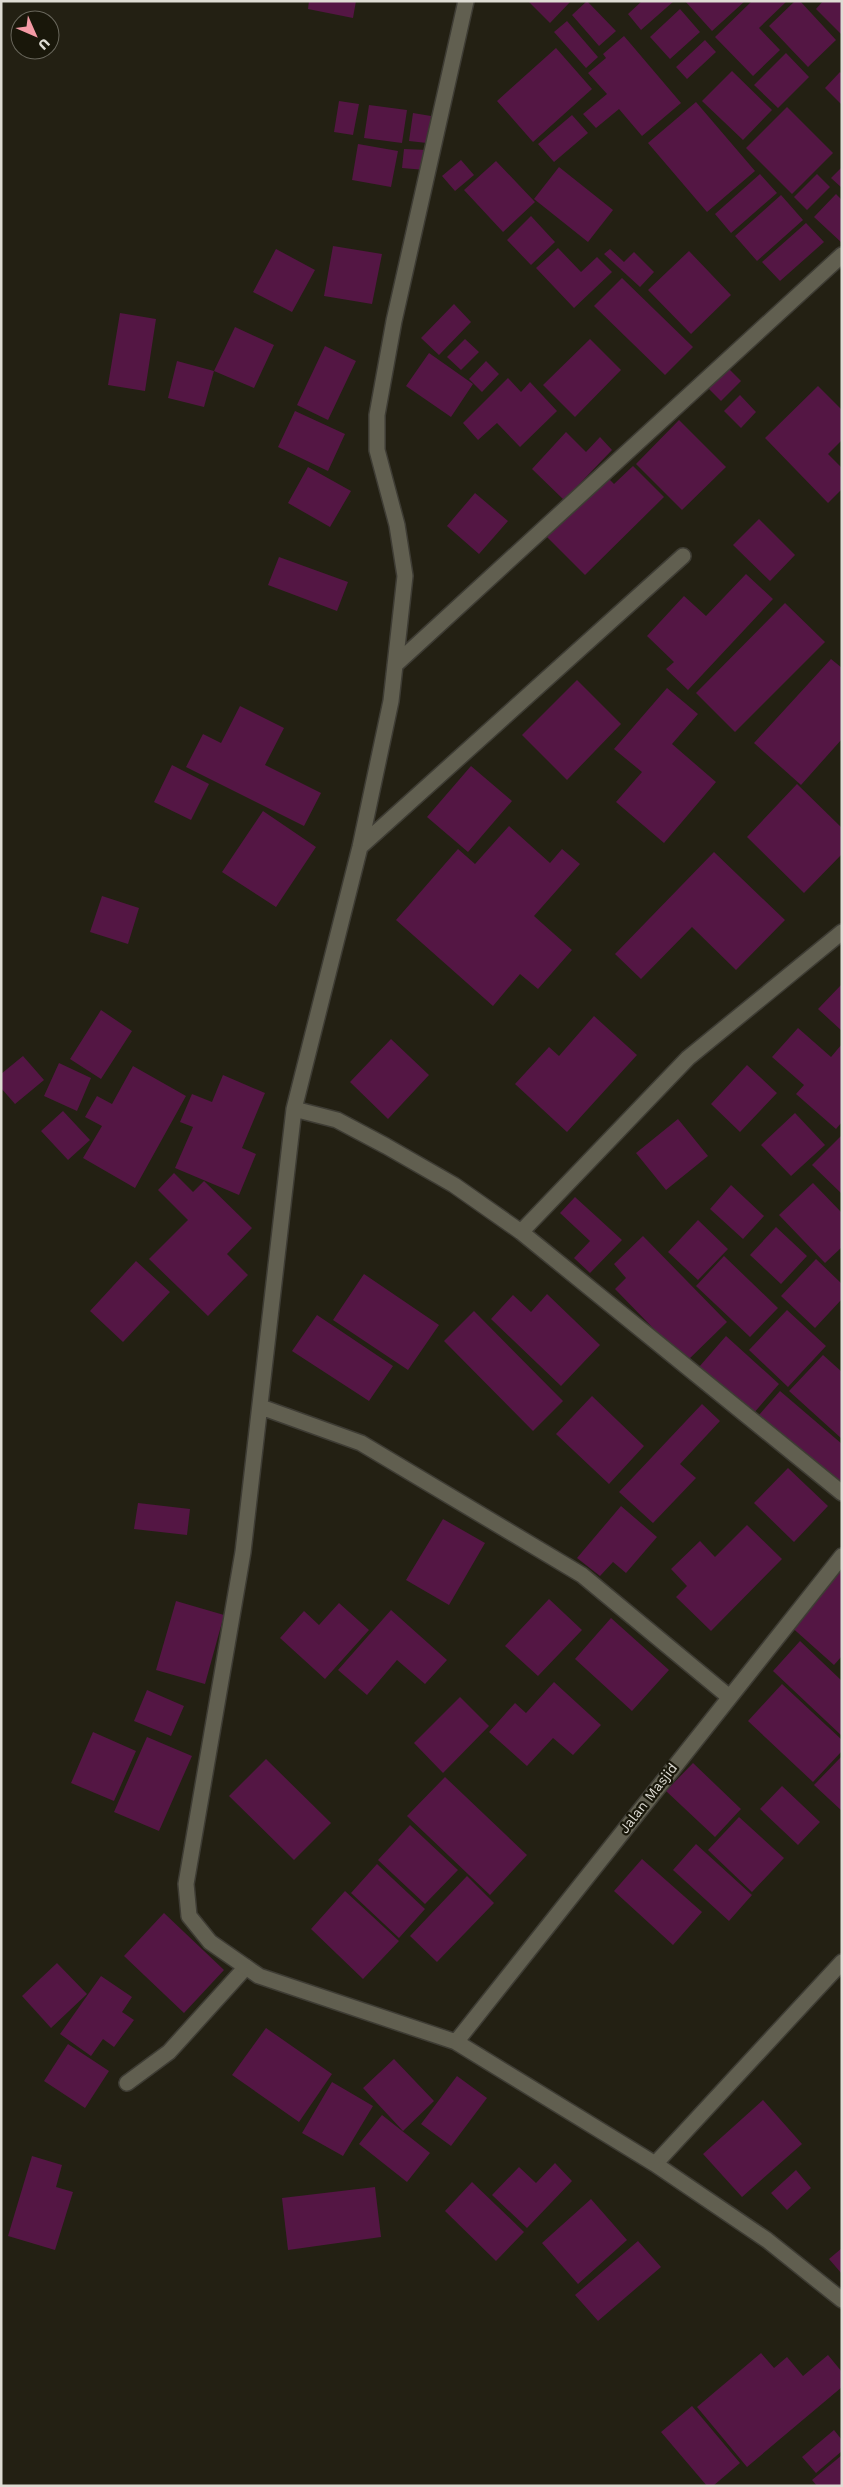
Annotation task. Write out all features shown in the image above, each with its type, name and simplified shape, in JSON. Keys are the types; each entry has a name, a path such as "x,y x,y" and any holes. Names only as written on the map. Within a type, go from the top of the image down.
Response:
{"street":[{"path":"466,1 394,321 377,415 377,450 397,525 405,576 391,701 360,847 294,1109 262,1406 244,1552 186,1884 189,1916 210,1942 259,1976 456,2042 655,2164 767,2240 842,2300"},
{"path":"395,665 842,254"},
{"path":"360,847 683,556"},
{"path":"521,1232 688,1058 842,932"},
{"path":"294,1109 337,1120 454,1185 521,1232 842,1493"},
{"path":"262,1406 361,1443 582,1575 728,1696"},
{"name":"Jalan Masjid","path":"456,2042 728,1696 842,1556"},
{"path":"655,2164 842,1962"},
{"path":"127,2083 169,2052 246,1967"}],"building":[{"path":"309,1 356,1 353,18 308,9"},
{"path":"528,1 571,1 550,23"},
{"path":"587,1 616,31 599,46 572,15"},
{"path":"642,1 674,1 641,30 628,14"},
{"path":"685,1 745,1 712,31"},
{"path":"752,1 787,1 759,28 780,50 753,76 715,37"},
{"path":"795,1 800,1 836,40 808,67 769,26"},
{"path":"823,1 839,1 842,4 842,35 816,9"},
{"path":"680,9 700,32 670,59 650,37"},
{"path":"567,21 598,57 586,68 554,32"},
{"path":"624,36 681,103 642,136 619,109 596,128 583,114 607,94 588,73 606,58 603,54"},
{"path":"705,40 716,52 687,79 676,67"},
{"path":"556,48 592,89 533,142 497,101"},
{"path":"786,53 809,77 778,108 754,85"},
{"path":"732,71 772,110 743,140 702,101"},
{"path":"840,72 842,74 842,105 825,88"},
{"path":"339,101 359,104 353,135 334,132"},
{"path":"696,102 755,171 707,212 648,143"},
{"path":"369,105 407,110 402,143 364,138"},
{"path":"787,107 833,153 792,194 746,148"},
{"path":"413,113 431,116 427,143 409,141"},
{"path":"572,115 588,133 554,162 538,144"},
{"path":"358,144 398,151 391,187 352,180"},
{"path":"404,149 427,150 425,170 402,168"},
{"path":"461,160 474,175 455,191 442,176"},
{"path":"496,161 535,202 503,232 464,190"},
{"path":"559,167 613,210 588,242 534,199"},
{"path":"842,167 842,188 831,178"},
{"path":"760,174 777,193 731,233 715,214"},
{"path":"817,174 830,187 807,210 794,197"},
{"path":"836,194 842,200 842,243 814,217"},
{"path":"781,195 803,220 757,261 735,236"},
{"path":"531,216 555,242 531,265 507,240"},
{"path":"806,223 824,242 780,281 762,262"},
{"path":"333,246 382,254 372,304 324,296"},
{"path":"558,248 581,272 597,257 612,272 574,308 536,268"},
{"path":"276,249 315,270 292,312 253,292"},
{"path":"610,249 624,262 634,252 654,272 640,287 604,254"},
{"path":"689,251 731,295 691,334 648,290"},
{"path":"622,278 693,347 665,375 594,306"},
{"path":"454,304 471,322 439,355 421,338"},
{"path":"120,313 156,319 145,391 108,385"},
{"path":"235,327 274,345 254,388 214,371"},
{"path":"465,339 479,352 461,370 447,357"},
{"path":"590,339 621,370 575,417 543,385"},
{"path":"325,346 356,361 328,420 297,405"},
{"path":"429,353 473,384 451,417 406,386"},
{"path":"177,361 214,371 204,407 168,398"},
{"path":"486,361 499,374 482,392 469,379"},
{"path":"725,365 741,381 721,401 705,385"},
{"path":"508,378 521,392 530,382 557,411 520,447 497,423 478,440 463,423"},
{"path":"818,386 842,410 842,440 828,454 842,468 842,489 828,503 765,438"},
{"path":"740,395 756,412 741,428 724,411"},
{"path":"295,411 345,434 328,471 278,447"},
{"path":"679,420 726,467 682,510 636,464"},
{"path":"566,432 586,452 600,437 612,450 564,500 532,469"},
{"path":"633,466 664,497 585,575 546,536 606,476 614,484"},
{"path":"308,467 351,491 330,527 288,503"},
{"path":"475,493 508,521 479,554 447,526"},
{"path":"759,519 795,555 770,581 733,545"},
{"path":"279,557 348,582 337,611 268,585"},
{"path":"746,574 773,599 688,690 666,669 674,662 647,636 684,596 706,616"},
{"path":"785,603 825,642 735,732 696,693"},
{"path":"831,659 842,668 842,739 801,785 754,743"},
{"path":"577,680 621,724 567,780 522,735"},
{"path":"667,688 698,714 672,744 716,782 664,843 616,802 642,772 614,749"},
{"path":"240,706 284,728 265,765 321,793 304,826 186,767 203,734 221,743"},
{"path":"172,765 209,784 191,820 154,802"},
{"path":"471,766 512,801 468,852 427,817"},
{"path":"797,784 842,828 842,854 804,893 747,837"},
{"path":"263,811 316,847 276,907 222,872"},
{"path":"509,826 550,863 562,849 580,864 534,916 572,950 538,989 520,974 493,1006 396,920 458,849 475,864"},
{"path":"714,852 785,920 736,970 692,927 641,979 615,954"},
{"path":"102,896 139,908 128,944 90,932"},
{"path":"842,984 842,1031 818,1009"},
{"path":"101,1010 132,1031 101,1079 70,1059"},
{"path":"594,1016 637,1055 567,1132 515,1084 549,1047 559,1056"},
{"path":"798,1028 831,1057 842,1044 842,1122 836,1129 796,1094 804,1085 772,1057"},
{"path":"391,1039 429,1075 388,1119 350,1082"},
{"path":"23,1056 44,1080 15,1104 1,1088 1,1074"},
{"path":"59,1063 91,1078 77,1111 44,1096"},
{"path":"747,1065 777,1093 740,1132 711,1104"},
{"path":"133,1066 186,1096 135,1188 83,1158 102,1126 85,1117 97,1096 112,1104"},
{"path":"223,1075 265,1093 242,1148 256,1154 239,1195 175,1168 193,1127 180,1122 192,1094 212,1102"},
{"path":"63,1111 90,1140 68,1160 41,1131"},
{"path":"795,1113 825,1145 791,1176 761,1145"},
{"path":"678,1119 708,1156 666,1190 636,1153"},
{"path":"842,1135 842,1194 812,1165"},
{"path":"174,1173 193,1192 204,1181 252,1228 227,1254 248,1275 208,1316 149,1259 188,1220 158,1190"},
{"path":"813,1183 842,1213 842,1247 825,1263 779,1215"},
{"path":"731,1185 764,1216 743,1239 710,1209"},
{"path":"575,1197 622,1240 590,1273 574,1258 590,1241 560,1213"},
{"path":"698,1220 728,1249 698,1280 668,1252"},
{"path":"776,1227 807,1256 781,1284 750,1255"},
{"path":"643,1236 727,1322 686,1362 615,1289 626,1278 614,1264"},
{"path":"724,1256 778,1308 750,1337 696,1286"},
{"path":"816,1259 842,1284 842,1299 815,1328 781,1296"},
{"path":"136,1261 170,1292 123,1342 90,1311"},
{"path":"364,1274 439,1325 408,1370 333,1320"},
{"path":"547,1294 600,1345 561,1386 491,1319 513,1295 531,1312"},
{"path":"787,1310 826,1346 788,1387 749,1350"},
{"path":"474,1311 563,1401 533,1431 444,1341"},
{"path":"317,1315 393,1366 369,1401 292,1351"},
{"path":"726,1336 779,1384 753,1414 699,1367"},
{"path":"823,1355 842,1372 842,1439 789,1391"},
{"path":"780,1391 842,1444 842,1487 759,1415"},
{"path":"592,1396 644,1446 609,1484 556,1434"},
{"path":"702,1404 720,1421 680,1464 696,1478 653,1523 619,1492"},
{"path":"788,1468 828,1506 794,1542 754,1503"},
{"path":"138,1503 190,1509 187,1535 134,1529"},
{"path":"621,1506 657,1537 626,1573 613,1562 600,1576 577,1558"},
{"path":"443,1519 485,1543 449,1605 406,1580"},
{"path":"747,1525 782,1559 711,1631 676,1597 687,1586 671,1569 700,1541 715,1557"},
{"path":"842,1564 842,1656 834,1665 788,1624"},
{"path":"549,1599 582,1630 538,1676 505,1646"},
{"path":"176,1601 224,1615 205,1684 156,1670"},
{"path":"339,1603 369,1630 325,1679 280,1638 304,1611 319,1625"},
{"path":"391,1610 447,1660 425,1684 397,1660 367,1695 338,1670"},
{"path":"611,1618 669,1670 632,1711 575,1659"},
{"path":"800,1641 842,1681 842,1736 773,1671"},
{"path":"554,1682 601,1725 573,1755 553,1738 527,1766 489,1732 515,1703 526,1713"},
{"path":"782,1684 842,1740 842,1751 813,1782 748,1721"},
{"path":"147,1690 184,1706 171,1736 134,1721"},
{"path":"460,1697 489,1726 443,1773 414,1743"},
{"path":"93,1732 136,1751 114,1801 71,1783"},
{"path":"147,1737 192,1756 159,1831 114,1812"},
{"path":"842,1756 842,1811 814,1785"},
{"path":"266,1759 331,1823 294,1860 229,1796"},
{"path":"693,1763 741,1809 715,1837 666,1791"},
{"path":"445,1777 527,1855 490,1895 407,1816"},
{"path":"782,1786 820,1822 798,1845 760,1809"},
{"path":"739,1817 784,1858 752,1892 708,1850"},
{"path":"410,1825 458,1870 425,1904 378,1860"},
{"path":"696,1844 752,1895 729,1921 673,1870"},
{"path":"642,1859 702,1912 673,1945 614,1891"},
{"path":"377,1864 425,1909 399,1938 351,1893"},
{"path":"467,1876 494,1903 437,1962 410,1936"},
{"path":"345,1891 399,1941 363,1979 311,1929"},
{"path":"164,1913 224,1970 184,2013 124,1956"},
{"path":"57,1963 87,1994 51,2028 22,1996"},
{"path":"101,1976 132,1997 122,2012 134,2020 114,2047 103,2039 91,2056 60,2034"},
{"path":"266,2028 332,2074 299,2122 232,2075"},
{"path":"68,2044 109,2071 85,2108 44,2081"},
{"path":"394,2059 434,2101 403,2131 363,2088"},
{"path":"457,2076 487,2098 451,2146 421,2124"},
{"path":"332,2082 373,2106 343,2156 302,2133"},
{"path":"763,2100 802,2144 742,2197 703,2154"},
{"path":"382,2115 430,2153 407,2182 359,2144"},
{"path":"32,2156 62,2165 56,2187 73,2192 55,2250 8,2236"},
{"path":"555,2163 572,2181 527,2228 492,2195 519,2167 536,2183"},
{"path":"796,2170 811,2188 787,2210 771,2193"},
{"path":"472,2182 524,2232 496,2261 445,2211"},
{"path":"375,2187 381,2237 288,2250 282,2198"},
{"path":"591,2199 627,2240 578,2284 542,2243"},
{"path":"638,2241 661,2267 598,2321 575,2295"},
{"path":"842,2248 842,2274 829,2259"},
{"path":"761,2353 774,2368 787,2357 803,2376 828,2355 842,2372 842,2387 747,2467 697,2407"},
{"path":"692,2406 740,2463 713,2486 707,2486 661,2432"},
{"path":"834,2430 842,2440 842,2451 816,2473 802,2457"},
{"path":"842,2455 842,2486 817,2486 812,2480"}]}
